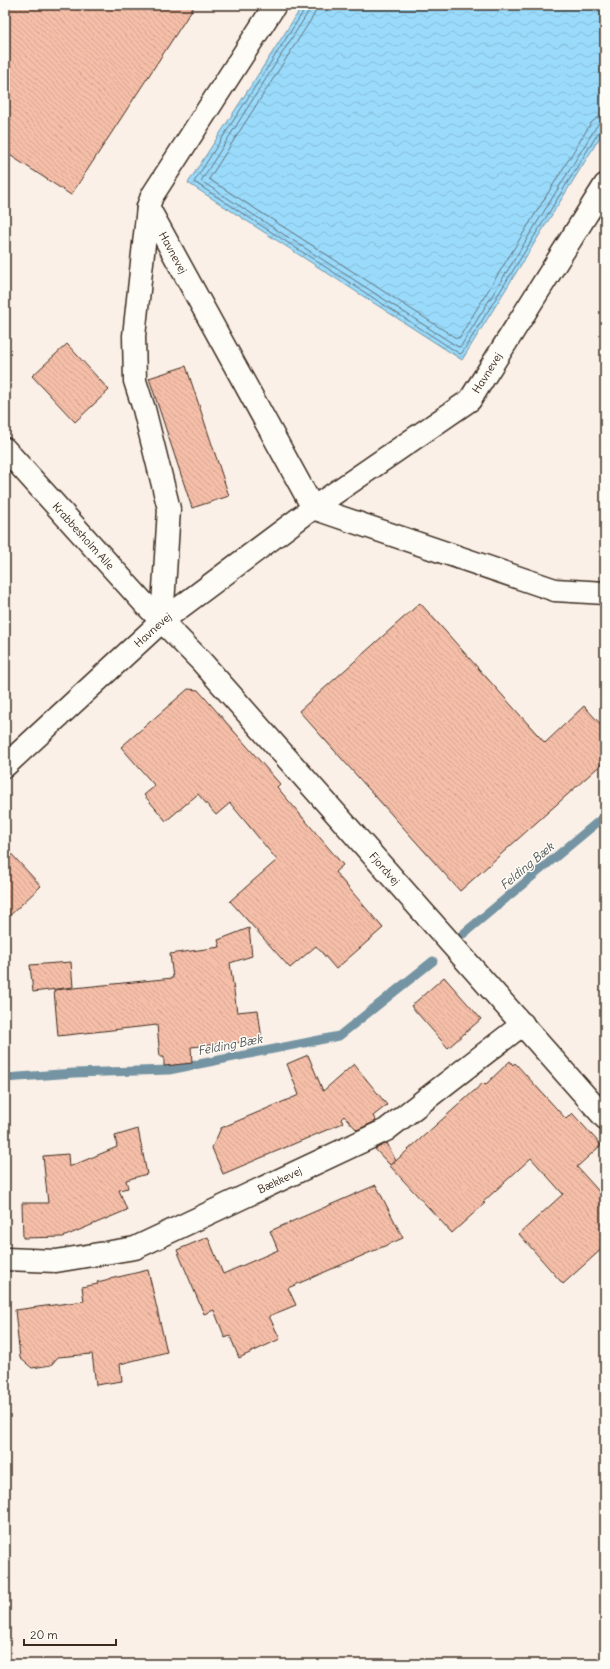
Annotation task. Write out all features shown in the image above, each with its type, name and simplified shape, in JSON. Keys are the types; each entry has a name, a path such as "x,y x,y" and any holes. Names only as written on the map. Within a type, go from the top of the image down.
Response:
{"street":[{"path":"162,621 169,509 144,409 135,381 134,336 148,207 152,196 275,5"},
{"name":"Havnevej","path":"5,766 162,621 313,508 470,400 605,185"},
{"name":"Havnevej","path":"148,207 313,508"},
{"name":"Krabbesholm Alle","path":"5,449 162,621"},
{"path":"313,508 555,590 605,593"},
{"name":"Fjordvej","path":"162,621 201,661 605,1118"},
{"name":"Bækkevej","path":"5,1259 56,1261 134,1248 386,1130 523,1024"}],"water":[{"path":"303,5 605,5 605,129 462,360 188,183"}],"building":[{"path":"5,5 195,5 71,195 5,152"},
{"path":"67,344 109,390 75,422 32,376"},
{"path":"186,366 229,496 192,508 149,378"},
{"path":"420,603 545,743 584,706 605,729 605,761 460,891 299,711"},
{"path":"188,689 198,690 280,784 277,787 343,865 335,872 383,928 336,969 316,946 290,968 230,901 277,860 230,803 216,815 198,794 166,821 144,795 155,786 121,747"},
{"path":"5,847 41,886 5,920"},
{"path":"249,928 252,956 230,963 237,1012 258,1010 262,1040 191,1047 192,1063 164,1066 164,1057 160,1057 157,1025 58,1036 54,990 173,978 170,954 220,947 218,940"},
{"path":"71,962 73,987 33,992 30,965"},
{"path":"444,977 481,1019 448,1048 411,1006"},
{"path":"308,1055 323,1091 354,1064 387,1105 373,1116 376,1121 357,1130 344,1116 341,1119 343,1123 223,1174 212,1148 221,1128 299,1095 287,1064"},
{"path":"510,1061 513,1065 515,1063 566,1119 572,1113 601,1145 577,1167 605,1198 605,1246 563,1284 519,1234 563,1194 531,1158 452,1233 390,1166 483,1083 485,1085"},
{"path":"138,1129 147,1174 126,1180 128,1188 119,1190 127,1210 63,1237 23,1238 22,1203 48,1203 43,1156 68,1154 69,1167 117,1147 115,1136"},
{"path":"387,1143 396,1161 390,1165 375,1149"},
{"path":"376,1185 403,1238 288,1288 296,1305 269,1316 280,1339 239,1358 230,1336 225,1338 214,1310 204,1314 177,1250 208,1237 223,1274 278,1250 270,1231"},
{"path":"148,1270 167,1352 120,1364 122,1381 96,1385 92,1354 58,1357 51,1365 32,1368 20,1358 15,1310 84,1301 82,1287"}],"waterway":[{"name":"Felding Bæk","path":"463,934 605,816"},
{"name":"Felding Bæk","path":"5,1078 74,1073 169,1070 339,1036 433,961"}]}
